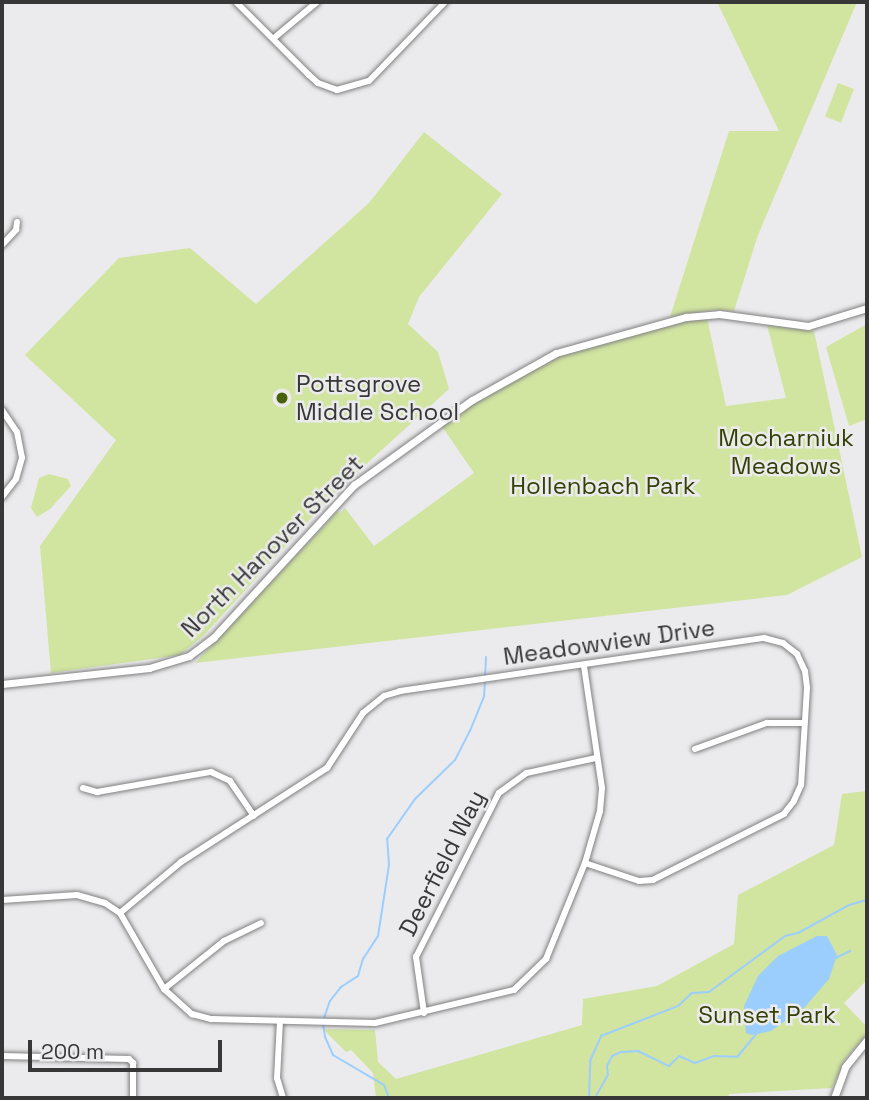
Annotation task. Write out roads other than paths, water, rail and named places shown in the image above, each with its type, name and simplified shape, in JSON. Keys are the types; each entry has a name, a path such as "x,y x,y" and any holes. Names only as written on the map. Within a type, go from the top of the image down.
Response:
{"street":[{"path":"236,2 318,83 337,90 347,90 369,81 444,2"},
{"path":"274,38 317,2"},
{"path":"2,245 16,230 17,222"},
{"name":"North Hanover Street","path":"2,684 149,668 189,656 214,637 354,485 472,400 556,353 686,317 719,314 808,326 867,308"},
{"path":"2,410 17,432 22,458 16,479 2,497"},
{"name":"Meadowview Drive","path":"120,913 181,862 327,768 363,713 384,696 400,691 764,638 790,647 802,662 807,688 801,785 784,814 653,880 639,881 585,863"},
{"path":"2,900 77,895 105,903 120,913 164,989 192,1014 211,1019 375,1023 514,990 538,970 552,946 585,863 600,811 602,789 584,666"},
{"path":"695,749 767,723 804,723"},
{"name":"Deerfield Way","path":"425,1013 415,957 499,793 527,773 596,758"},
{"path":"83,788 97,792 211,772 230,781 254,816"},
{"path":"164,989 224,942 261,923"},
{"path":"279,1021 277,1078 283,1098"},
{"path":"834,1098 845,1067 867,1040"},
{"path":"2,1056 119,1056 129,1059 133,1063 133,1098"}],"water":[{"path":"817,936 827,936 837,955 829,979 805,1007 771,1031 752,1035 746,1033 744,1006 758,976 778,956"}],"waterway":[{"path":"485,677 486,657"},
{"path":"324,1018 330,1001 341,987 358,976 363,959 378,936 389,865 387,839 415,799 455,760 484,696 485,682"},
{"path":"589,1098 590,1061 601,1036 678,1006 692,993 709,992 785,936 798,933 849,905 867,900"},
{"path":"836,958 850,951"},
{"path":"323,1024 333,1055 384,1085 389,1098"},
{"path":"595,1098 608,1075 607,1066 612,1056 621,1052 638,1051 669,1066 679,1056 695,1063 714,1056 737,1057 757,1033"},
{"path":"527,1098 538,1098"}],"place":[{"name":"Pottsgrove Middle School","path":"282,398"}],"park label":[{"name":"Mocharniuk Meadows","path":"786,452"},
{"name":"Hollenbach Park","path":"603,486"},
{"name":"Sunset Park","path":"767,1015"}]}
